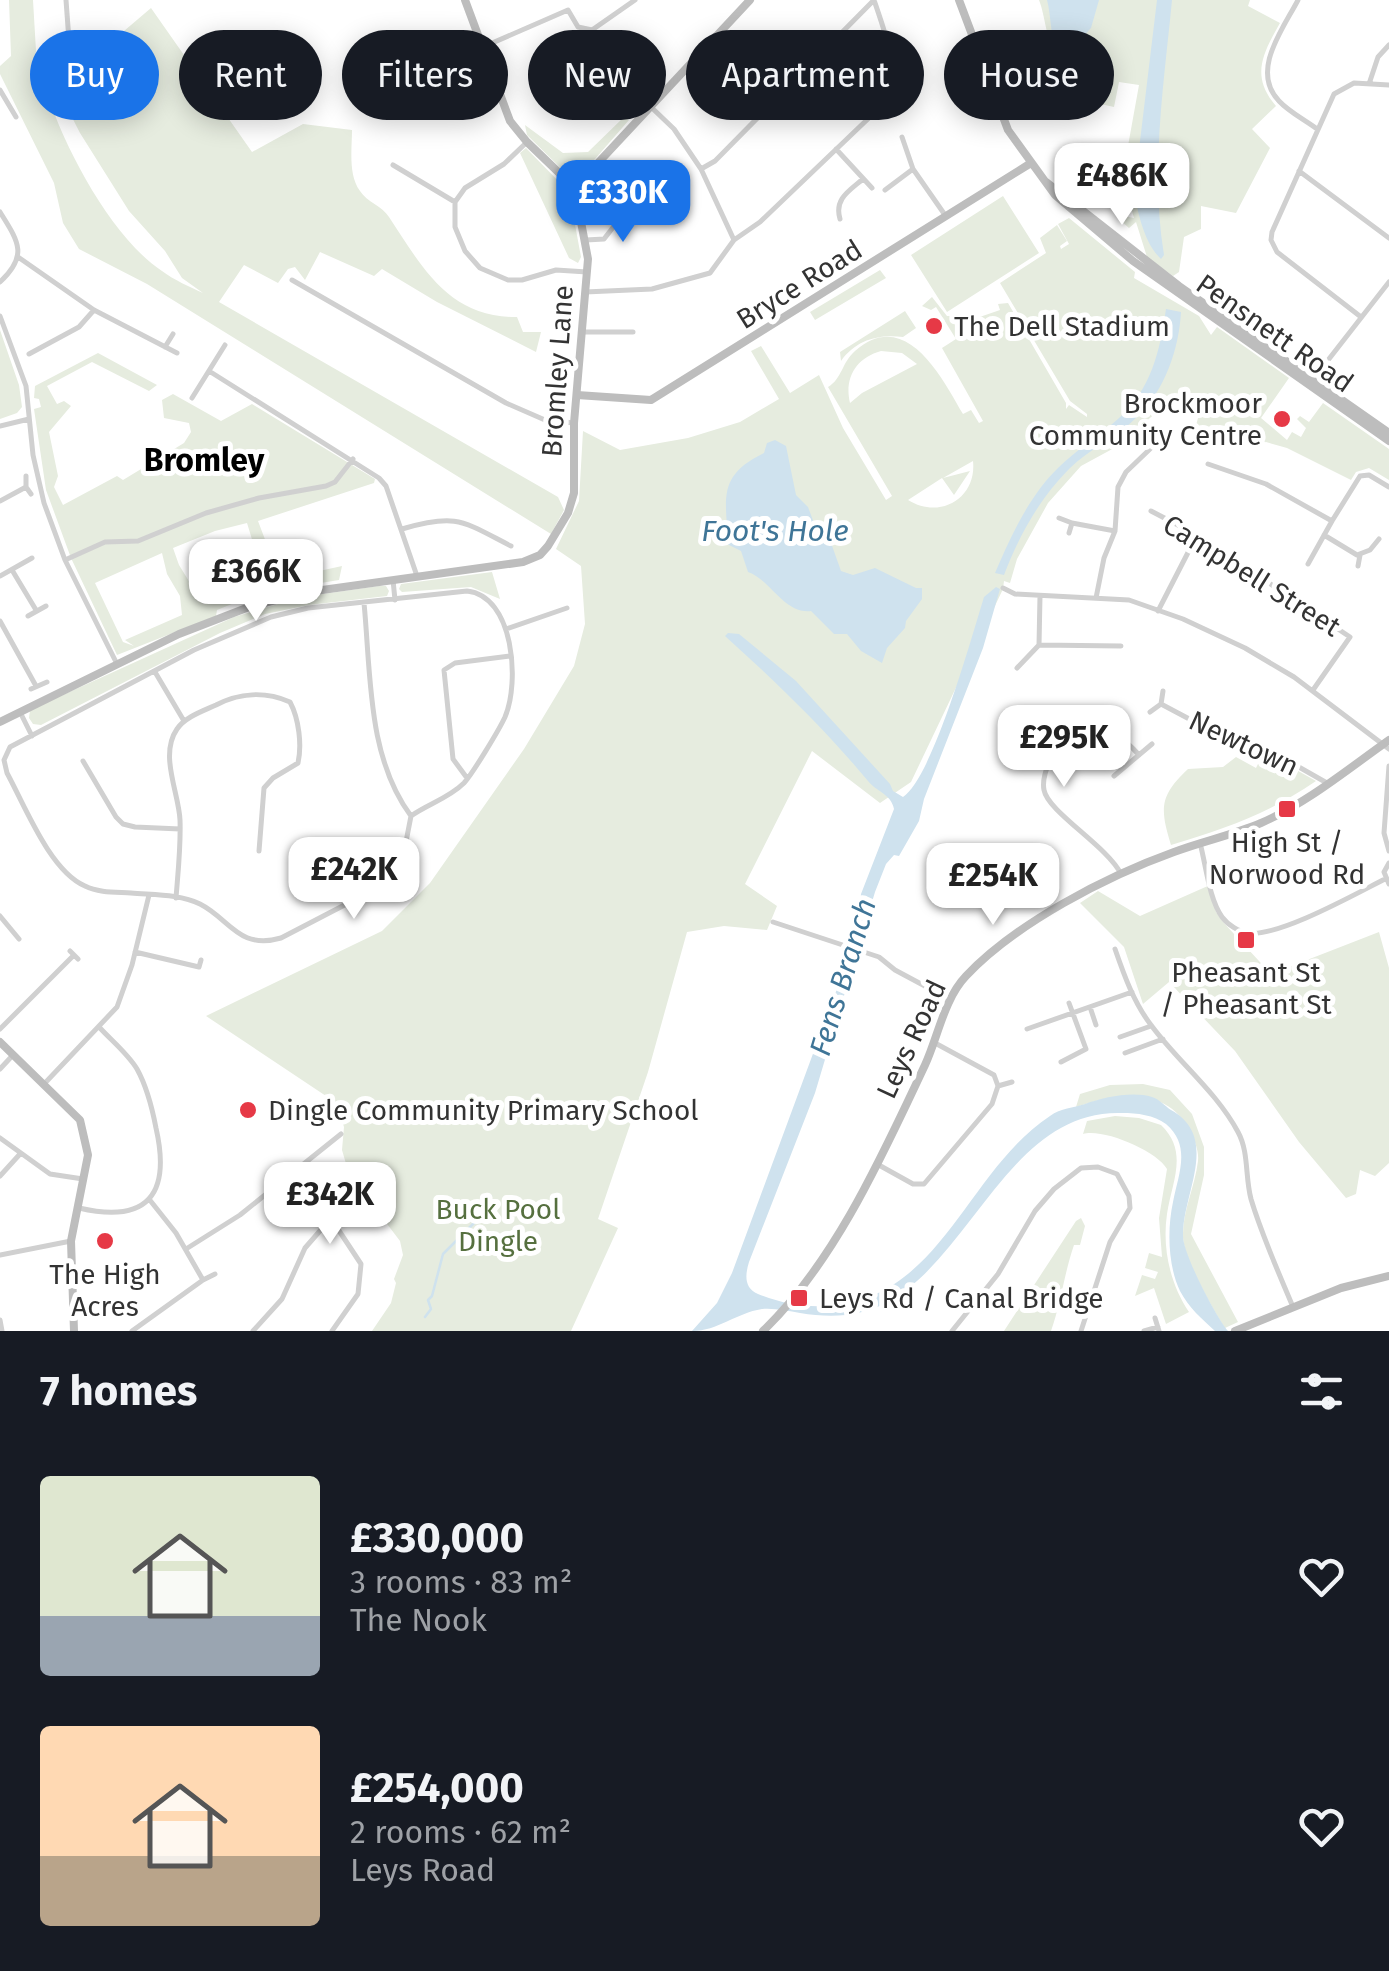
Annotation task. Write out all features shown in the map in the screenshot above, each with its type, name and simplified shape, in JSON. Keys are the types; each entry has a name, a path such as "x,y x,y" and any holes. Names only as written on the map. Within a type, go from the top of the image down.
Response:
{"street":[{"path":"66,0 68,30"},
{"path":"465,0 476,30"},
{"path":"563,0 578,27 592,30 636,0"},
{"path":"666,91 750,0"},
{"path":"585,292 633,292 705,276 716,268 734,240 760,222 872,114 885,96 890,76 886,33 874,0 715,161 701,168"},
{"name":"Pensnett Road","path":"960,0 1008,130 1055,196 1133,262 1389,438"},
{"path":"1298,0 1268,61 1267,78 1279,102 1317,128"},
{"path":"508,36 568,10"},
{"path":"1369,84 1378,57 1389,45"},
{"path":"1361,317 1273,246 1272,232 1338,89 1354,84 1389,85"},
{"path":"0,90 3,105 16,117"},
{"path":"508,116 527,142 578,190 582,179 638,120"},
{"path":"662,120 674,129 701,168 734,240"},
{"path":"902,138 913,169 946,218"},
{"path":"527,142 504,164 465,188 455,202 455,227 465,252 492,276 522,280 556,270 587,272"},
{"path":"836,149 872,188"},
{"name":"Bryce Road","path":"576,395 651,400 1031,164"},
{"path":"394,165 455,202"},
{"path":"885,190 913,169"},
{"path":"1299,171 1389,238"},
{"path":"840,219 836,208 840,200 863,178"},
{"name":"Bromley Lane","path":"417,577 523,562 540,555 568,513 574,493 574,423 587,272 578,190"},
{"path":"586,240 604,240 632,203"},
{"path":"0,212 16,238 18,257 0,282"},
{"path":"18,257 94,310 177,353"},
{"path":"292,280 506,403 545,420 574,423"},
{"path":"1312,382 1389,282"},
{"path":"29,354 79,327 94,310"},
{"path":"0,316 26,386 33,455 44,504 65,560 118,664"},
{"path":"584,332 633,332"},
{"path":"164,347 174,334"},
{"path":"32,337 39,348"},
{"path":"192,398 225,346"},
{"path":"0,722 197,626 249,607 308,592 417,577 386,486 353,459 209,371"},
{"name":"Pensnett Road","path":"1312,382 1389,438"},
{"path":"0,426 30,418"},
{"path":"1096,598 1114,531 1118,487 1126,472 1150,449"},
{"path":"65,560 105,542 138,541 222,508 326,486 336,482 353,459"},
{"path":"1208,464 1266,484 1332,521"},
{"path":"1308,564 1360,476 1369,474 1389,486"},
{"path":"26,476 31,494"},
{"path":"0,501 26,487"},
{"name":"Campbell Street","path":"1151,511 1197,535 1350,637 1313,690"},
{"path":"402,529 440,518 454,519 511,546"},
{"path":"1060,518 1114,531"},
{"path":"1069,533 1072,523"},
{"path":"1158,610 1197,535"},
{"path":"1324,535 1360,555"},
{"path":"488,548 493,537"},
{"path":"1360,555 1379,539"},
{"path":"1358,566 1360,555"},
{"path":"0,576 32,558"},
{"path":"12,570 36,610"},
{"path":"393,580 396,600"},
{"path":"1003,588 1015,594 1129,600 1158,610 1245,648 1313,690 1388,744"},
{"path":"364,603 378,738 388,779 411,816 404,852 383,885 281,938 243,936 200,904 86,887 56,860 5,766 10,748 236,630 271,617 308,608 476,592 495,603 506,629 511,697 505,718 467,778 446,796 411,816"},
{"path":"1017,668 1039,645 1040,596"},
{"path":"554,603 557,612"},
{"path":"28,616 46,606"},
{"path":"506,629 567,608"},
{"path":"0,621 34,687 47,682"},
{"path":"1039,645 1121,646"},
{"path":"467,778 453,759 444,670 455,663 510,656"},
{"path":"155,672 184,721"},
{"name":"Newtown","path":"1162,691 1162,704"},
{"path":"176,898 180,829 170,753 173,737 184,721 230,697 277,696 290,702 296,719 299,760 264,788 259,851"},
{"name":"Newtown","path":"1150,712 1162,704"},
{"name":"Newtown","path":"1162,704 1242,746 1269,750 1327,783"},
{"path":"19,711 32,736"},
{"path":"1121,874 1109,855 1047,798 1044,779 1061,739 1083,726 1107,729 1125,739 1139,755"},
{"path":"1114,776 1152,744"},
{"name":"Leys Road","path":"763,1331 789,1302 837,1233 877,1164 935,1043 950,1000 964,978 1003,944 1092,888 1200,843 1262,823 1388,744"},
{"path":"1005,750 1050,760"},
{"path":"83,761 123,824 180,829"},
{"path":"89,772 101,766"},
{"path":"1389,766 1384,833 1389,851"},
{"path":"260,838 269,840"},
{"path":"1200,843 1218,910 1229,924 1243,932 1263,932 1387,881 1385,867 1389,863"},
{"path":"45,1083 117,1007 149,895"},
{"path":"0,916 19,939"},
{"path":"10,926 16,921"},
{"path":"773,922 879,957 950,1000"},
{"path":"135,952 199,967"},
{"path":"0,1029 74,955"},
{"path":"1114,955 1151,1026 1212,1095 1241,1138 1252,1202 1293,1306"},
{"path":"1027,1030 1132,992"},
{"path":"1062,1062 1086,1049 1069,1003"},
{"path":"1090,1007 1096,1025"},
{"path":"1120,1037 1151,1026"},
{"path":"76,1208 121,1212 149,1200 160,1183 162,1162 149,1095 134,1064 100,1028"},
{"path":"1125,1053 1162,1039"},
{"path":"0,1042 80,1120 88,1156 71,1241 74,1331"},
{"path":"877,1164 919,1186 929,1181 992,1104 998,1086 990,1071 935,1043"},
{"path":"0,1069 12,1054"},
{"path":"998,1086 1012,1082"},
{"path":"186,1249 240,1215 341,1134"},
{"path":"0,1138 50,1174 83,1179"},
{"path":"0,1176 20,1154"},
{"path":"297,1167 359,1259 362,1273 358,1294 332,1331"},
{"path":"952,1331 998,1274 1035,1211 1054,1189 1081,1168 1098,1167 1116,1174 1123,1182 1130,1208 1110,1242 1081,1331"},
{"path":"149,1200 186,1249 203,1280"},
{"path":"253,1331 282,1299 305,1248 332,1217"},
{"path":"0,1255 71,1241"},
{"path":"132,1331 215,1274"},
{"path":"1236,1330 1340,1288 1384,1277"},
{"path":"1144,1331 1158,1329 1155,1318"},
{"path":"0,1320 2,1331"}],"green space":[{"path":"9,0 33,0 30,120 57,120 93,192 126,238 172,277 203,293 182,278 165,251 129,211 73,120 159,120 159,30 125,30 151,8 179,48 179,120 230,120 252,152 303,124 352,130 352,170 363,195 386,213 426,271 455,299 493,315 517,317 523,332 541,332 536,352 382,269 374,276 320,252 305,280 295,267 288,269 278,283 244,265 219,302 558,497 564,510 551,534 147,284 79,249 63,223 54,183 0,74 0,66 11,56"},
{"path":"1039,0 1250,0 1248,6 1280,23 1264,55 1261,74 1276,106 1252,129 1270,148 1236,213 1201,206 1201,229 1184,237 1179,272 1173,276 1147,257 1136,222 1129,228 1121,221 1123,216 1134,218 1132,211 1125,212 1130,198 1129,170 1124,168 1139,85 1119,82 1114,107 1114,30 1047,30"},
{"path":"621,120 629,120 588,167 572,179 527,135 525,125 563,153 588,152"},
{"path":"526,148 569,192 581,257 578,263 569,258 520,153"},
{"path":"1003,196 1039,253 947,312 911,255"},
{"name":"Buck Pool Dingle","path":"1069,218 1135,272 1134,278 1199,316 1211,335 1217,327 1289,378 1261,418 1287,440 1292,432 1301,437 1306,428 1297,419 1300,416 1309,422 1323,403 1389,449 1389,480 1369,468 1356,472 1351,480 1287,448 1266,442 1250,446 1193,436 1198,418 1164,406 1116,447 1081,466 1048,503 1017,559 1010,583 1004,581 911,782 880,803 812,751 745,884 777,906 767,930 724,926 687,932 648,1072 598,1219 618,1228 571,1331 372,1331 391,1303 403,1255 400,1241 349,1174 342,1150 344,1127 340,1114 326,1096 206,1016 382,931 430,883 524,749 574,666 585,624 581,566 556,549 579,501 583,431 620,450 688,438 740,422 779,399 751,351 761,346 790,393 819,375 843,428 886,500 892,496 828,387 855,351 873,339 890,337 920,352 963,414 971,410 979,423 983,421 942,348 956,339 936,307 931,310 922,306 932,297 947,316 970,316 971,320 1000,310 998,304 1008,303 1066,409 1069,405 1087,417 1070,401 1000,283 1046,253 1040,238 1057,225 1067,241 1061,249 1069,244 1058,224","holes":["881,351 902,353 917,364 850,403 849,385 854,370","973,461 969,486 954,502 932,508 908,500 942,478 954,495 970,471 943,478"]},
{"path":"880,270 886,278 815,320 810,312"},
{"path":"905,311 916,328 903,337 868,340 841,361 840,352"},
{"path":"0,330 19,385 22,407 0,419"},
{"path":"98,353 157,385 149,391 92,362 47,386 57,404 64,401 71,406 49,432 58,476 54,487 63,505 117,476 123,480 184,443 191,432 189,423 164,418 162,400 173,394 221,421 252,404 375,479 374,483 258,521 269,550 274,581 342,566 339,580 302,586 268,599 266,594 254,595 217,610 216,616 117,655 71,558 46,490 34,409 41,407 39,399 34,398 35,386","holes":["247,523 261,569 260,586 203,604 173,548","162,553 167,574 180,596 182,615 125,640 134,646 123,642 95,583"]},
{"path":"492,572 500,599 471,587 402,592 399,589 401,584"},
{"path":"386,586 387,596 265,614 41,725 33,724 29,718 30,710 234,617 302,597"},
{"path":"1236,757 1256,768 1258,764 1284,763 1316,781 1246,819 1171,845 1164,804 1172,787 1188,769 1223,767"},
{"path":"1210,885 1216,912 1271,974 1379,932 1389,968 1389,1163 1375,1176 1360,1170 1356,1194 1346,1198 1299,1142 1235,1051 1169,982 1143,1004 1124,947 1080,903 1098,891 1140,916"},
{"path":"1143,1084 1170,1090 1192,1114 1204,1147 1204,1175 1191,1234 1238,1322 1225,1328 1184,1246 1184,1218 1198,1157 1194,1139 1181,1117 1155,1100 1140,1097 1076,1107 1080,1094 1110,1085"},
{"path":"1115,1116 1161,1125 1170,1135 1177,1156 1167,1214 1167,1253 1172,1278 1189,1312 1166,1324 1154,1288 1135,1296 1142,1275 1155,1279 1158,1272 1145,1268 1149,1253 1162,1257 1159,1218 1167,1169 1129,1142 1103,1134 1083,1134 1087,1121"},
{"path":"1081,1218 1085,1226 1080,1245 1074,1245 1051,1331 1004,1331 1076,1221"}],"water":[{"path":"1047,0 1099,0 1089,30 1052,30"},
{"path":"1157,0 1172,0 1158,160 1164,255 1161,259 1146,236 1134,191"},
{"path":"1166,309 1181,312 1180,326 1169,368 1155,394 1129,424 1058,481 1031,519 1004,575 995,573 1038,491 1139,395 1157,355"},
{"name":"Foot's Hole","path":"775,440 786,446 796,495 808,507 817,531 830,540 841,571 853,575 875,568 922,588 922,599 905,628 887,648 882,663 861,651 847,634 834,634 811,611 801,611 785,602 748,572 741,551 725,543 726,499 732,479 749,461 764,453 767,443"},
{"name":"Fens Branch","path":"996,587 1000,589 983,648 919,821 899,856 894,855 886,864 875,892 815,1093 749,1262 748,1285 758,1294 799,1305 825,1306 864,1299 897,1282 925,1258 995,1169 1050,1116 1110,1097 1144,1095 1157,1099 1186,1122 1194,1136 1197,1151 1184,1220 1184,1245 1201,1285 1228,1331 1215,1331 1196,1313 1180,1291 1173,1270 1170,1224 1181,1161 1179,1142 1161,1121 1122,1113 1084,1118 1051,1134 995,1188 918,1280 888,1302 867,1311 834,1316 762,1309 692,1331 717,1303 732,1273 855,940 861,894 894,809 890,800 817,724 725,636 739,634 796,681 893,791 903,797 927,763 984,597"}],"waterway":[{"path":"425,1317 431,1309 428,1300 443,1254 480,1217 491,1196"}],"place":[{"name":"The Dell Stadium","path":"934,326"},
{"name":"Brockmoor Community Centre","path":"1282,419"},
{"name":"High St / Norwood Rd","path":"1287,809"},
{"name":"Pheasant St / Pheasant St","path":"1246,940"},
{"name":"Dingle Community Primary School","path":"248,1110"},
{"name":"The High Acres","path":"105,1241"},
{"name":"Leys Rd / Canal Bridge","path":"799,1298"}],"district":[{"name":"Bromley","path":"204,460"}]}
